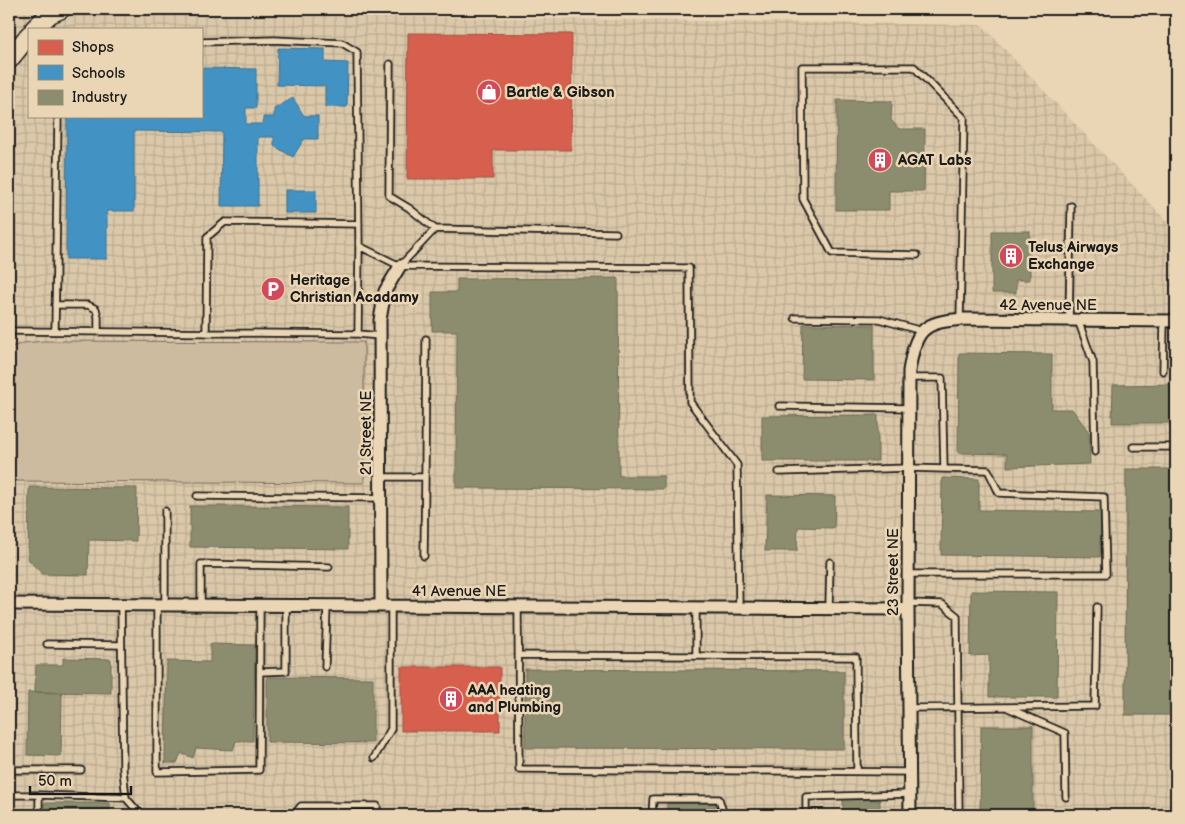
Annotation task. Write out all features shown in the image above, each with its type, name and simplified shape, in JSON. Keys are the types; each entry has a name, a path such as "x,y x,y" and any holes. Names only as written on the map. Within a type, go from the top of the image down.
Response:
{"main road":[{"path":"35,28 50,14 61,9"},
{"path":"9,60 28,37"}],"street":[{"name":"21 Street NE","path":"386,605 381,498 380,320 385,291 400,266"},
{"name":"42 Avenue NE","path":"922,330 939,321 960,320 1176,321"},
{"name":"23 Street NE","path":"910,815 908,606 909,378 913,347 922,330"},
{"name":"41 Avenue NE","path":"9,604 908,606"}],"lane":[{"path":"202,42 274,40 342,43 357,52 358,334"},
{"path":"390,64 389,196 409,208 435,229 616,233"},
{"path":"917,255 832,253 803,199 802,67 914,67 964,118 960,320"},
{"path":"54,331 58,118"},
{"path":"1070,206 1074,320 1093,362 1095,452"},
{"path":"206,333 208,237 225,222 358,224"},
{"path":"400,266 435,229"},
{"path":"359,246 400,266 688,268 690,402 736,466 739,607"},
{"path":"55,305 88,305 96,309 98,332"},
{"path":"795,318 879,319 922,330"},
{"path":"1163,371 1164,321"},
{"path":"9,331 358,334 380,336"},
{"path":"424,556 426,339"},
{"path":"909,378 942,378 944,469"},
{"path":"780,406 909,408"},
{"path":"1133,446 1176,447"},
{"path":"779,472 909,468 988,470 999,493 1104,497 1106,574 908,574"},
{"path":"381,477 425,477"},
{"path":"197,496 381,498"},
{"path":"165,511 157,772 259,770 260,605"},
{"path":"829,607 830,562"},
{"path":"201,605 202,564 329,567"},
{"path":"121,604 123,770 126,798 140,815 195,815"},
{"path":"908,606 942,604 957,616 959,815"},
{"path":"260,672 286,671 286,605"},
{"path":"325,667 327,605"},
{"path":"374,758 390,729 386,605"},
{"path":"518,606 518,769 910,772"},
{"path":"696,607 696,656"},
{"path":"909,708 1095,706 1096,607"},
{"path":"47,644 121,645"},
{"path":"518,654 856,657 857,772"},
{"path":"1006,707 1065,733 1066,797"},
{"path":"9,770 81,770"},
{"path":"806,815 806,796 910,794"},
{"path":"9,795 126,798"},
{"path":"39,795 39,815"},
{"path":"652,815 652,798 719,799 724,815"},
{"path":"294,815 301,806 377,806 377,815"}],"shaded area":[{"path":"9,11 982,25 1176,231 1176,815 9,815"},
{"path":"44,341 364,342 364,483 12,481 12,347 23,343"}],"building: Shops":[{"name":"Bartle & Gibson","path":"408,33 572,34 571,150 493,150 493,179 407,179"},
{"name":"AAA heating and Plumbing","path":"401,667 500,667 500,731 401,731"}],"building: Schools":[{"path":"278,48 325,49 325,62 348,63 347,107 325,107 325,86 277,85"},
{"path":"202,68 256,69 256,108 246,108 246,124 263,124 263,117 274,117 274,109 293,98 304,116 318,116 318,139 304,139 293,157 274,146 274,137 258,137 258,206 221,206 222,132 134,131 134,211 107,211 107,259 66,259 67,118 202,118"},
{"path":"285,190 316,190 316,213 285,213"}],"building: Industry":[{"name":"AGAT Labs","path":"837,100 892,101 891,120 899,129 925,129 924,191 889,191 889,210 836,210"},
{"name":"Telus Airways Exchange","path":"992,231 1030,231 1030,280 1016,280 1016,293 992,293"},
{"path":"618,278 619,476 664,476 664,489 456,488 457,331 432,331 432,292 457,292 457,279"},
{"path":"803,324 874,325 874,380 802,379"},
{"path":"959,353 1052,354 1052,409 1072,409 1089,432 1090,464 1007,467 1007,454 958,453"},
{"path":"1175,370 1176,423 1112,423 1113,385 1175,384"},
{"path":"878,415 878,461 762,461 762,416"},
{"path":"1126,469 1176,469 1176,715 1125,715"},
{"path":"942,478 979,479 979,510 1101,512 1100,557 941,555"},
{"path":"29,487 137,488 136,541 89,540 88,575 42,574 28,559"},
{"path":"767,495 835,496 834,528 798,527 797,551 765,551"},
{"path":"190,506 348,507 348,549 190,547"},
{"path":"971,591 1058,592 1057,697 989,697 989,655 970,656"},
{"path":"210,644 255,645 253,741 236,741 233,750 196,748 193,758 181,753 177,763 165,763 167,661 210,662"},
{"path":"63,658 111,659 111,693 35,692 36,665 63,665"},
{"path":"525,669 844,671 844,749 525,748"},
{"path":"267,677 373,678 373,743 267,742"},
{"path":"28,692 62,693 61,756 27,755"},
{"path":"981,726 1033,726 1033,815 980,815"},
{"path":"843,799 880,800 880,815 843,815"},
{"path":"44,803 110,803 110,815 44,815"},
{"path":"667,803 715,803 715,815 667,815"}],"place":[{"name":"Bartle & Gibson","path":"489,92"},
{"name":"AGAT Labs","path":"880,160"},
{"name":"Telus Airways Exchange","path":"1011,256"},
{"name":"Heritage Christian Acadamy","path":"273,289"},
{"name":"AAA heating and Plumbing","path":"451,699"}]}
